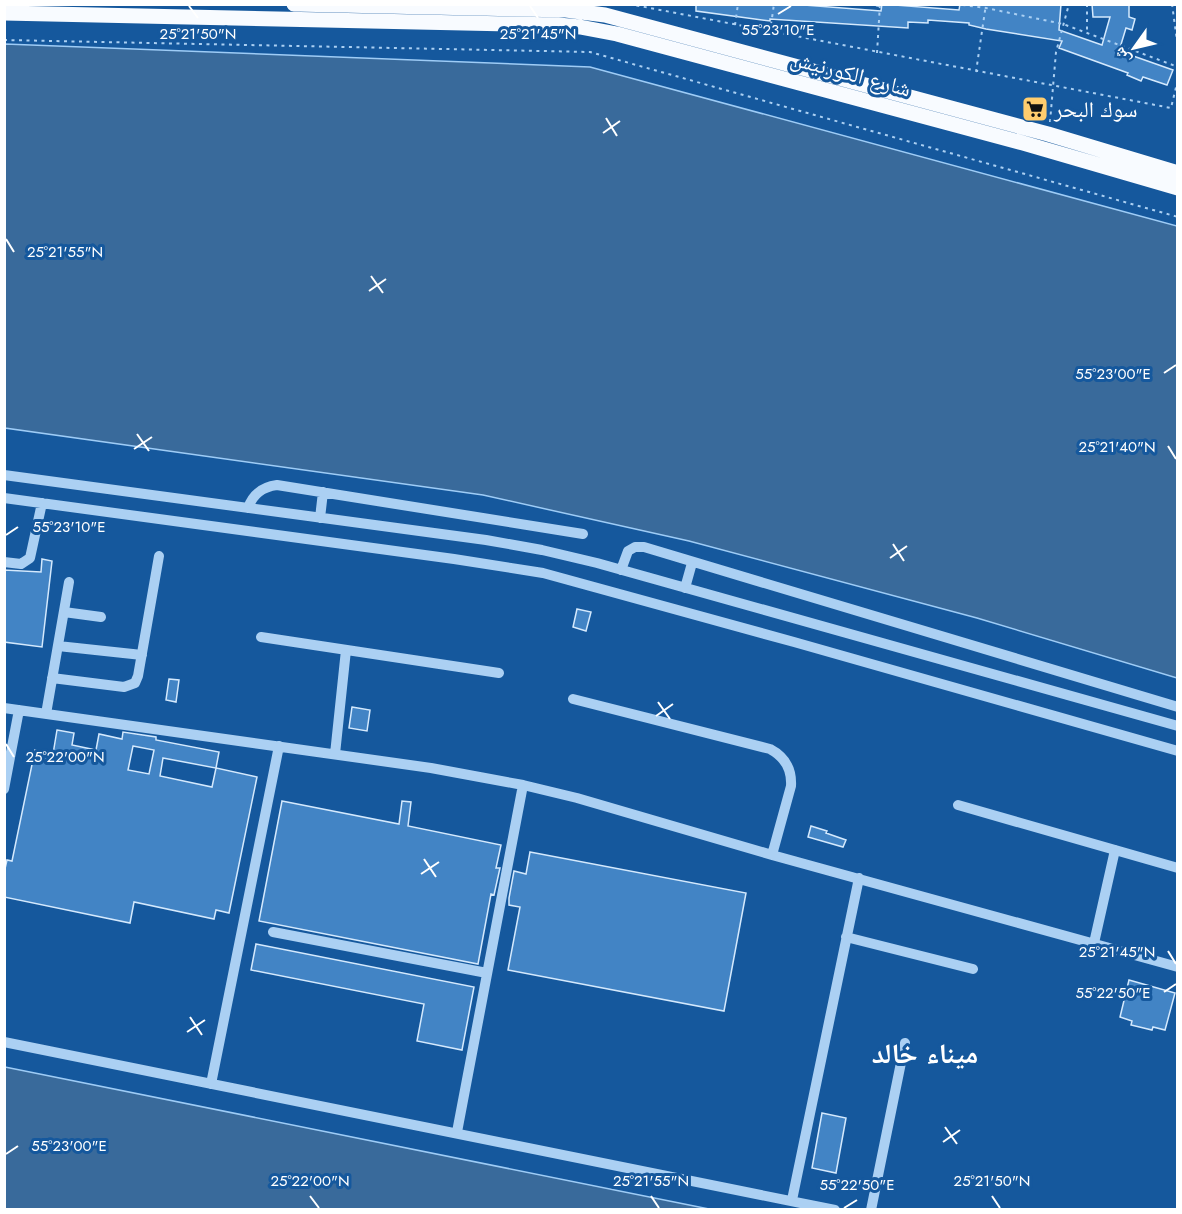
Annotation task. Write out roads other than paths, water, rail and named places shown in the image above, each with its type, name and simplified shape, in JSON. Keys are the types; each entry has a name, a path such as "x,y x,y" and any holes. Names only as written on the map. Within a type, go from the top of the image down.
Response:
{"main road":[{"name":"شارع الكورنيش","path":"294,4 566,10 620,18 1175,169"},
{"name":"شارع الكورنيش","path":"4,13 130,10 591,29 1023,143 1178,188"}],"street":[{"path":"4,475 514,545 569,556 1173,725 1175,706 640,546 628,551 621,570"},
{"path":"248,508 255,494 269,486 277,485 583,534"},
{"path":"320,518 323,492"},
{"path":"4,498 543,573 1178,751"},
{"path":"4,562 21,564 30,558 42,503"},
{"path":"52,678 128,687 137,680 159,556"},
{"path":"685,588 692,563"},
{"path":"46,714 69,582"},
{"path":"64,612 101,617"},
{"path":"261,638 499,673"},
{"path":"58,646 142,655"},
{"path":"335,754 346,650"},
{"path":"1106,706 1112,689"},
{"path":"573,699 770,749 777,753 787,764 792,778 772,855"},
{"path":"4,708 335,754 462,773 523,785 603,805 772,855 1178,967"},
{"path":"4,789 19,710"},
{"path":"211,1084 279,746"},
{"path":"457,1132 523,785"},
{"path":"958,806 1178,868"},
{"path":"1094,943 1115,850"},
{"path":"792,1200 859,878"},
{"path":"273,932 488,973"},
{"path":"846,937 973,969"},
{"path":"4,1042 835,1209"},
{"path":"871,1209 905,1043"}],"water":[{"path":"5,44 590,67 1177,226 1177,678 977,618 689,541 483,495 5,428"},
{"path":"5,1067 709,1209 5,1209"}],"place":[{"name":"سوك البحر","path":"1035,109"}],"district":[{"name":"ميناء خالد","path":"925,1053"}]}
